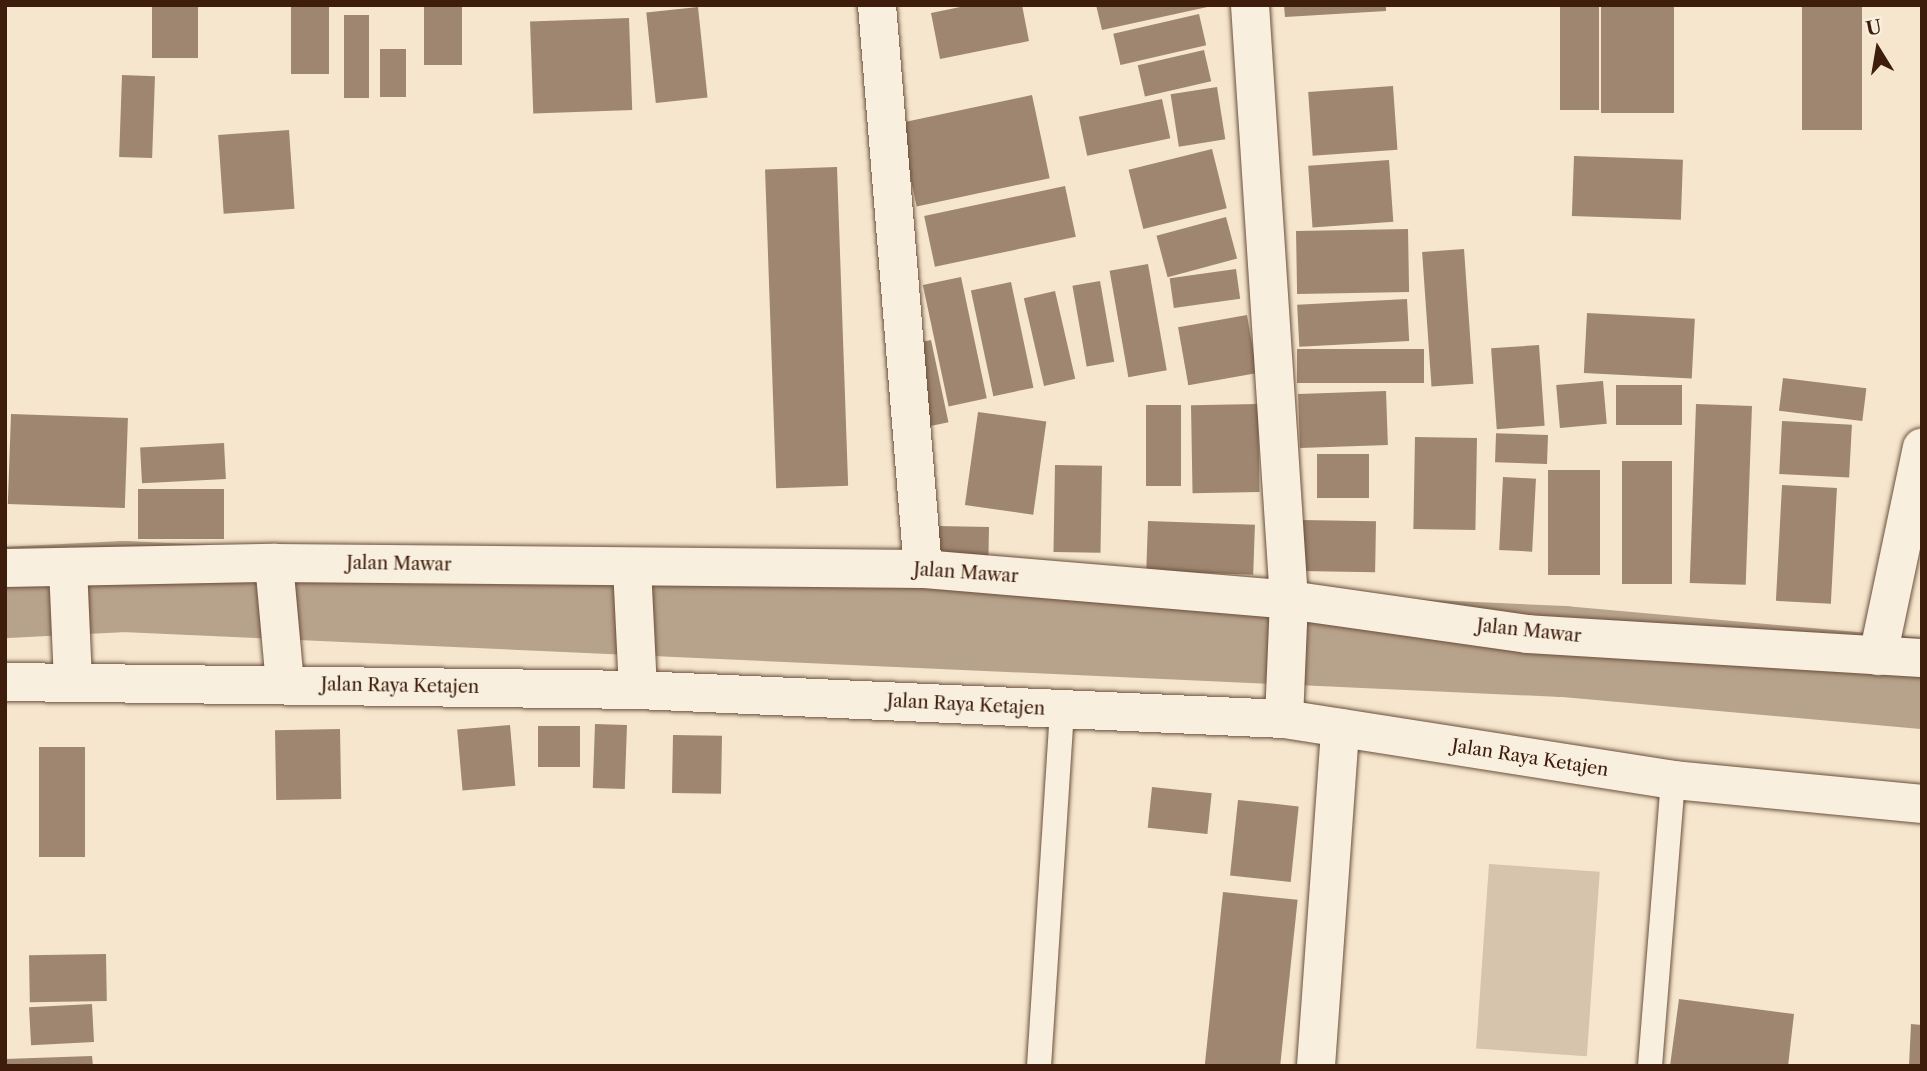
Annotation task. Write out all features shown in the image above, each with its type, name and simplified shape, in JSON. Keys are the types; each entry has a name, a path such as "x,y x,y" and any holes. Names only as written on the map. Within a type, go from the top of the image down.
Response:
{"street":[{"path":"877,5 923,569"},
{"path":"1251,5 1288,615 1285,703"},
{"path":"1878,656 1922,448"},
{"name":"Jalan Mawar","path":"5,568 68,573 632,576 923,569 1288,615 1527,634 1922,658"},
{"path":"68,573 72,665"},
{"path":"275,575 285,684"},
{"path":"632,576 638,690"},
{"name":"Jalan Raya Ketajen","path":"5,682 72,665 285,684 638,690 1062,709 1285,703 1340,728 1673,780 1922,804"},
{"path":"1316,1066 1340,728"}],"lane":[{"path":"1039,1066 1062,709"},
{"path":"1650,1066 1673,780"}],"shaded area":[{"path":"1489,864 1600,872 1587,1056 1476,1049"}],"building":[{"path":"152,5 198,5 198,58 152,58"},
{"path":"291,5 329,5 329,74 291,74"},
{"path":"424,5 462,5 462,65 424,65"},
{"path":"970,5 1022,5 1029,41 940,59 931,13"},
{"path":"1096,5 1212,5 1212,6 1102,30"},
{"path":"1284,5 1386,5 1386,11 1285,17"},
{"path":"1560,5 1599,5 1599,110 1560,110"},
{"path":"1601,5 1674,5 1674,113 1601,113"},
{"path":"1802,5 1862,5 1862,130 1802,130"},
{"path":"698,7 708,98 656,103 646,12"},
{"path":"1199,14 1206,45 1120,65 1113,34"},
{"path":"344,15 369,15 369,98 344,98"},
{"path":"629,18 632,110 533,113 530,21"},
{"path":"380,49 406,49 406,97 380,97"},
{"path":"1204,50 1211,81 1145,96 1138,65"},
{"path":"122,75 155,76 152,158 119,157"},
{"path":"1393,86 1397,150 1313,156 1308,92"},
{"path":"1217,87 1225,139 1179,147 1171,94"},
{"path":"1032,95 1050,178 917,206 899,123"},
{"path":"1162,99 1170,138 1087,156 1079,117"},
{"path":"289,130 295,209 224,214 218,135"},
{"path":"1212,149 1227,208 1143,229 1129,170"},
{"path":"1574,156 1683,160 1681,220 1572,216"},
{"path":"1389,160 1393,222 1313,227 1308,166"},
{"path":"837,167 848,486 776,488 765,170"},
{"path":"1065,186 1076,237 935,267 924,216"},
{"path":"1226,217 1237,259 1168,277 1156,236"},
{"path":"1408,229 1409,292 1297,294 1296,231"},
{"path":"1464,249 1473,384 1432,387 1422,252"},
{"path":"1148,264 1167,370 1128,377 1110,271"},
{"path":"1236,269 1240,299 1174,308 1170,278"},
{"path":"961,277 987,398 949,406 923,285"},
{"path":"1100,281 1114,362 1087,367 1072,286"},
{"path":"1011,282 1033,388 993,396 971,291"},
{"path":"1055,291 1075,379 1044,386 1024,298"},
{"path":"1407,299 1409,341 1299,347 1297,305"},
{"path":"1587,313 1695,319 1692,379 1584,373"},
{"path":"1247,315 1257,373 1188,385 1178,327"},
{"path":"931,340 948,422 926,427 909,345"},
{"path":"1539,345 1545,426 1497,429 1491,348"},
{"path":"1297,349 1424,349 1424,383 1297,383"},
{"path":"1783,378 1866,388 1862,421 1779,411"},
{"path":"1603,381 1607,424 1560,428 1556,385"},
{"path":"1616,385 1682,385 1682,425 1616,425"},
{"path":"1386,391 1388,445 1300,448 1298,394"},
{"path":"1258,404 1260,492 1193,493 1191,405"},
{"path":"1696,404 1752,406 1746,585 1690,583"},
{"path":"1146,405 1181,405 1181,486 1146,486"},
{"path":"978,412 1046,422 1033,515 965,505"},
{"path":"11,414 128,418 125,508 8,504"},
{"path":"1782,421 1852,425 1849,478 1779,474"},
{"path":"1496,433 1548,435 1547,464 1495,462"},
{"path":"1415,437 1477,438 1475,530 1413,529"},
{"path":"224,443 226,479 142,483 140,447"},
{"path":"1317,454 1369,454 1369,498 1317,498"},
{"path":"1622,461 1672,461 1672,584 1622,584"},
{"path":"1055,465 1102,466 1100,553 1053,552"},
{"path":"1548,470 1600,470 1600,575 1548,575"},
{"path":"1503,477 1536,479 1532,552 1499,550"},
{"path":"1782,485 1837,488 1831,604 1776,601"},
{"path":"138,489 224,489 224,539 138,539"},
{"path":"1302,520 1376,521 1375,572 1301,571"},
{"path":"1148,521 1255,525 1253,575 1146,571"},
{"path":"937,526 989,527 988,558 936,557"},
{"path":"595,724 627,725 625,789 593,788"},
{"path":"510,725 515,786 463,790 457,730"},
{"path":"538,726 580,726 580,767 538,767"},
{"path":"340,729 341,799 276,800 275,730"},
{"path":"673,735 722,736 721,794 672,793"},
{"path":"39,747 85,747 85,857 39,857"},
{"path":"1152,787 1212,793 1207,834 1148,828"},
{"path":"1238,800 1299,806 1291,882 1230,876"},
{"path":"1223,892 1298,900 1280,1066 1205,1066"},
{"path":"106,954 107,1001 30,1002 29,955"},
{"path":"1679,999 1794,1014 1788,1066 1670,1066"},
{"path":"92,1004 94,1042 31,1045 29,1007"},
{"path":"1911,1024 1922,1025 1922,1066 1909,1066"},
{"path":"92,1056 93,1066 5,1066 5,1059"}],"waterway":[{"path":"5,592 124,586 1563,651 1922,683"}]}
